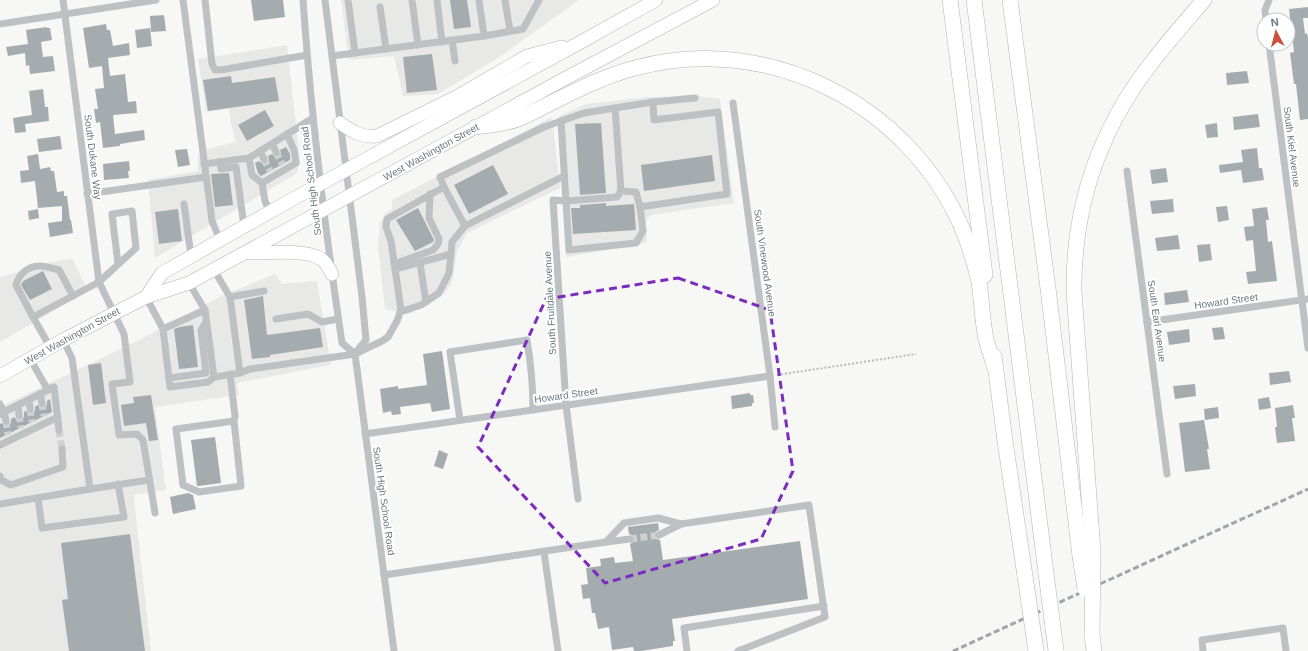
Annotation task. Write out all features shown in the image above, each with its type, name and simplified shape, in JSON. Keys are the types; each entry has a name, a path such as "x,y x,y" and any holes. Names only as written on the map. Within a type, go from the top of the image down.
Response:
{"highway":[{"path":"950,0 993,338 994,366 1036,651"},
{"path":"974,0 1056,651"},
{"path":"1010,0 1050,304 1086,554"},
{"path":"1094,651 1086,554 1074,292 1074,265 1081,211 1094,165 1109,131 1123,106 1153,60 1204,0"},
{"path":"476,127 516,120 609,76 634,68 678,60 729,59 763,65 797,74 834,90 854,101 890,128 915,153 940,187 959,221 970,250 979,282 986,339 994,366"}],"main road":[{"name":"West Washington Street","path":"146,296 162,272 656,0"},
{"name":"West Washington Street","path":"0,375 146,296 189,283 245,254 476,127 713,0"},
{"path":"340,124 357,134 368,137 377,136 458,96 527,56 581,42"},
{"path":"245,254 284,252 306,254 321,259 332,274"}],"street":[{"name":"South Dukane Way","path":"63,0 99,282 124,334 130,382 112,384 119,435 137,434 143,440 150,480"},
{"path":"0,24 156,0"},
{"path":"183,0 212,221 220,240"},
{"path":"205,0 212,64 215,70 307,55"},
{"name":"South High School Road","path":"302,0 320,184 338,319 342,343 355,354 394,651"},
{"path":"324,0 362,297 366,340 355,354"},
{"path":"348,0 355,53"},
{"path":"412,0 418,45"},
{"path":"437,0 442,42"},
{"path":"479,0 484,36"},
{"path":"505,0 510,31"},
{"path":"332,56 442,42 523,29 539,0"},
{"path":"1265,12 1268,0"},
{"path":"380,7 386,49"},
{"path":"452,40 455,61"},
{"name":"South Kiel Avenue","path":"1270,52 1305,300 1308,348"},
{"path":"465,226 440,178 544,127 584,113 653,102 695,98"},
{"path":"640,207 727,194 718,112 654,120 653,102"},
{"name":"South Vinewood Avenue","path":"733,103 770,376 775,427"},
{"path":"566,200 617,197 621,191 615,108"},
{"path":"204,164 250,158 313,118"},
{"path":"561,121 568,250 636,243 643,231 640,207 636,192 621,191"},
{"path":"262,183 272,174 284,167 296,164 294,150 287,134"},
{"path":"272,144 276,152"},
{"path":"260,151 264,159"},
{"path":"250,158 252,174 262,183 265,200 270,212"},
{"path":"220,162 221,169 236,167 244,226"},
{"name":"South Earl Avenue","path":"1126,171 1167,474"},
{"path":"400,312 421,305 438,293 449,273 452,242 465,226 564,176"},
{"path":"87,194 206,177"},
{"path":"146,296 163,329 170,387 208,382 214,377 240,373 250,369 355,354 388,337 400,312 391,241 386,227 387,219 444,187"},
{"path":"395,267 433,250 438,244 439,238 429,218 430,194"},
{"name":"South Fruitdale Avenue","path":"566,200 554,200 566,405 578,499"},
{"path":"184,204 191,256"},
{"path":"33,316 99,282 136,248 132,211 112,214 118,264"},
{"path":"395,267 420,263 451,254"},
{"path":"420,263 426,302"},
{"path":"50,347 16,285 18,277 26,270 39,266 59,270 73,296"},
{"path":"214,270 230,297 240,373"},
{"path":"189,283 205,310 214,377"},
{"path":"230,297 264,291"},
{"name":"Howard Street","path":"1147,322 1305,300"},
{"path":"163,329 205,310"},
{"path":"276,319 308,314 322,322 338,319"},
{"path":"169,378 206,373 201,330 206,322"},
{"path":"63,340 72,358 90,489"},
{"path":"460,420 450,352 527,340 533,387 533,410"},
{"path":"30,359 48,390"},
{"path":"230,374 241,486 198,492 183,485 176,429 234,421"},
{"name":"Howard Street","path":"365,434 770,376"},
{"path":"2,413 54,388 60,430"},
{"path":"40,394 42,403"},
{"path":"29,400 30,409"},
{"path":"0,404 6,421"},
{"path":"18,405 19,415"},
{"path":"0,445 8,438 21,431 44,420 58,417"},
{"path":"0,476 1,480 11,485 63,467 62,449"},
{"path":"0,504 150,480 155,513"},
{"path":"38,498 42,528 124,517 118,484"},
{"path":"659,535 681,524 809,505 825,617 738,651"},
{"path":"606,542 624,523 658,518 681,524"},
{"path":"384,575 630,539"},
{"path":"544,552 558,651"},
{"path":"688,651 684,628 824,606"},
{"path":"1203,651 1202,640 1282,628 1286,651"}],"path":[{"path":"770,376 916,354"}],"highlighted area":[{"path":"678,278 770,310 793,471 761,539 605,583 478,447 546,299"}],"shaded area":[{"path":"341,0 579,0 498,58 438,94 403,96 394,56 349,60"},
{"path":"287,45 300,161 297,173 155,258 148,180 198,171 198,154 206,152 206,149 236,142 229,109 206,112 198,59"},
{"path":"697,96 720,99 734,203 652,215 647,218 646,223 647,242 639,245 566,257 559,116 586,104 649,97"},
{"path":"552,117 560,188 467,233 457,251 452,283 445,293 409,314 385,309 378,246 380,223 386,212 392,209 392,200"},
{"path":"72,258 88,291 0,342 0,277 26,268"},
{"path":"275,274 282,284 317,281 331,365 237,383 239,395 155,407 166,490 134,495 151,651 0,651 0,407 145,337 221,296"}],"building":[{"path":"251,0 283,0 285,17 254,21"},
{"path":"450,0 467,0 471,27 454,29"},
{"path":"1308,7 1308,18 1303,18 1305,34 1307,33 1308,38 1308,119 1300,120 1296,84 1294,84 1290,53 1296,52 1296,12 1289,12 1289,9"},
{"path":"164,15 166,31 151,32 150,16"},
{"path":"106,24 107,30 110,30 113,46 129,43 130,55 108,58 110,76 125,74 128,102 136,101 137,113 113,115 115,134 144,130 145,140 120,144 120,146 103,148 100,122 96,123 94,109 98,109 95,89 104,88 102,66 89,68 83,28"},
{"path":"47,27 50,28 52,40 41,42 43,57 53,56 55,71 30,74 29,65 26,66 25,53 8,56 6,47 28,44 26,30"},
{"path":"150,28 152,46 137,48 135,30"},
{"path":"432,54 437,90 407,93 403,57"},
{"path":"1247,71 1249,83 1227,85 1226,73"},
{"path":"231,76 232,83 275,77 279,101 208,111 203,80"},
{"path":"43,89 45,107 48,107 49,121 25,124 26,132 15,133 13,118 32,115 29,91"},
{"path":"265,110 274,126 247,141 238,125"},
{"path":"1258,114 1260,127 1234,130 1233,117"},
{"path":"601,123 606,193 580,195 575,124"},
{"path":"1217,123 1218,137 1207,138 1205,125"},
{"path":"60,136 62,149 39,152 37,139"},
{"path":"286,147 290,154 290,160 261,176 258,173 255,163 259,161 263,164 267,163 269,160 268,156 272,154 275,157 279,156 281,153 280,150"},
{"path":"1257,148 1259,168 1262,168 1264,180 1243,183 1241,170 1220,173 1219,165 1243,162 1241,150"},
{"path":"187,149 190,165 178,167 175,150"},
{"path":"38,154 40,169 50,167 51,171 54,171 57,192 64,191 64,196 67,196 73,233 50,237 48,223 62,221 62,206 38,208 35,181 21,183 20,171 29,170 27,156"},
{"path":"712,155 715,181 644,191 641,165"},
{"path":"129,161 129,178 104,180 103,164"},
{"path":"493,165 508,194 469,214 454,185"},
{"path":"1166,168 1168,182 1152,184 1150,170"},
{"path":"229,173 233,205 215,207 211,174"},
{"path":"1173,199 1174,212 1152,214 1150,201"},
{"path":"606,203 606,206 634,204 636,230 573,234 571,208 580,208 580,205"},
{"path":"1227,206 1229,220 1218,222 1216,207"},
{"path":"1267,207 1269,220 1266,220 1268,242 1272,241 1277,281 1248,284 1246,272 1256,271 1253,240 1246,241 1244,227 1254,226 1252,209"},
{"path":"418,208 434,240 433,242 415,251 396,220"},
{"path":"38,209 39,218 29,220 28,211"},
{"path":"178,209 182,241 159,244 155,212"},
{"path":"1178,235 1180,249 1157,251 1155,238"},
{"path":"1210,244 1212,260 1199,262 1197,245"},
{"path":"43,271 52,289 30,300 21,285 23,281"},
{"path":"1187,290 1189,302 1165,305 1164,293"},
{"path":"263,296 267,335 320,328 323,347 252,359 244,300"},
{"path":"193,325 198,367 179,369 174,329"},
{"path":"1223,327 1225,339 1214,340 1212,328"},
{"path":"1189,329 1190,342 1169,345 1167,332"},
{"path":"442,351 450,409 432,412 430,403 400,407 401,414 392,415 391,411 383,413 380,389 398,386 398,389 427,385 423,354"},
{"path":"101,363 106,403 93,405 88,365"},
{"path":"1289,371 1291,382 1270,385 1269,373"},
{"path":"1195,384 1196,396 1175,399 1173,386"},
{"path":"750,393 750,395 753,395 754,403 752,403 752,406 732,409 731,396"},
{"path":"151,395 158,440 149,441 146,423 124,426 121,405 134,403 133,397"},
{"path":"1269,397 1271,408 1259,410 1258,399"},
{"path":"50,399 52,412 0,438 0,424 2,423 4,426 7,426 11,423 11,419 14,417 17,420 22,419 24,417 24,412 26,411 28,414 33,413 35,411 35,407 38,405 40,408 43,408 47,405 47,401"},
{"path":"1293,405 1295,418 1292,418 1295,441 1277,443 1275,408"},
{"path":"1218,407 1219,418 1205,420 1204,409"},
{"path":"1204,420 1209,449 1207,449 1210,469 1185,472 1179,423"},
{"path":"215,437 221,483 197,486 191,440"},
{"path":"439,450 448,454 443,469 434,466"},
{"path":"188,493 193,495 196,509 173,514 170,497"},
{"path":"658,523 659,530 655,532 654,535 656,539 660,540 663,560 800,541 808,599 672,619 675,641 673,641 673,646 641,651 634,651 633,647 612,650 609,627 598,629 595,613 592,613 590,598 583,599 581,585 588,584 586,568 601,566 600,559 614,557 615,563 633,561 630,544 635,538 629,534 628,527"},
{"path":"130,534 145,651 69,651 62,600 68,599 61,543"}],"tunnel":[{"path":"276,152 282,164"},
{"path":"264,159 270,171"},
{"path":"42,403 44,416"},
{"path":"30,409 32,422"},
{"path":"19,415 21,428"},
{"path":"6,421 8,435"},
{"path":"59,430 62,449"},
{"path":"630,539 659,535"}],"railway":[{"path":"953,651 1308,489"}]}
